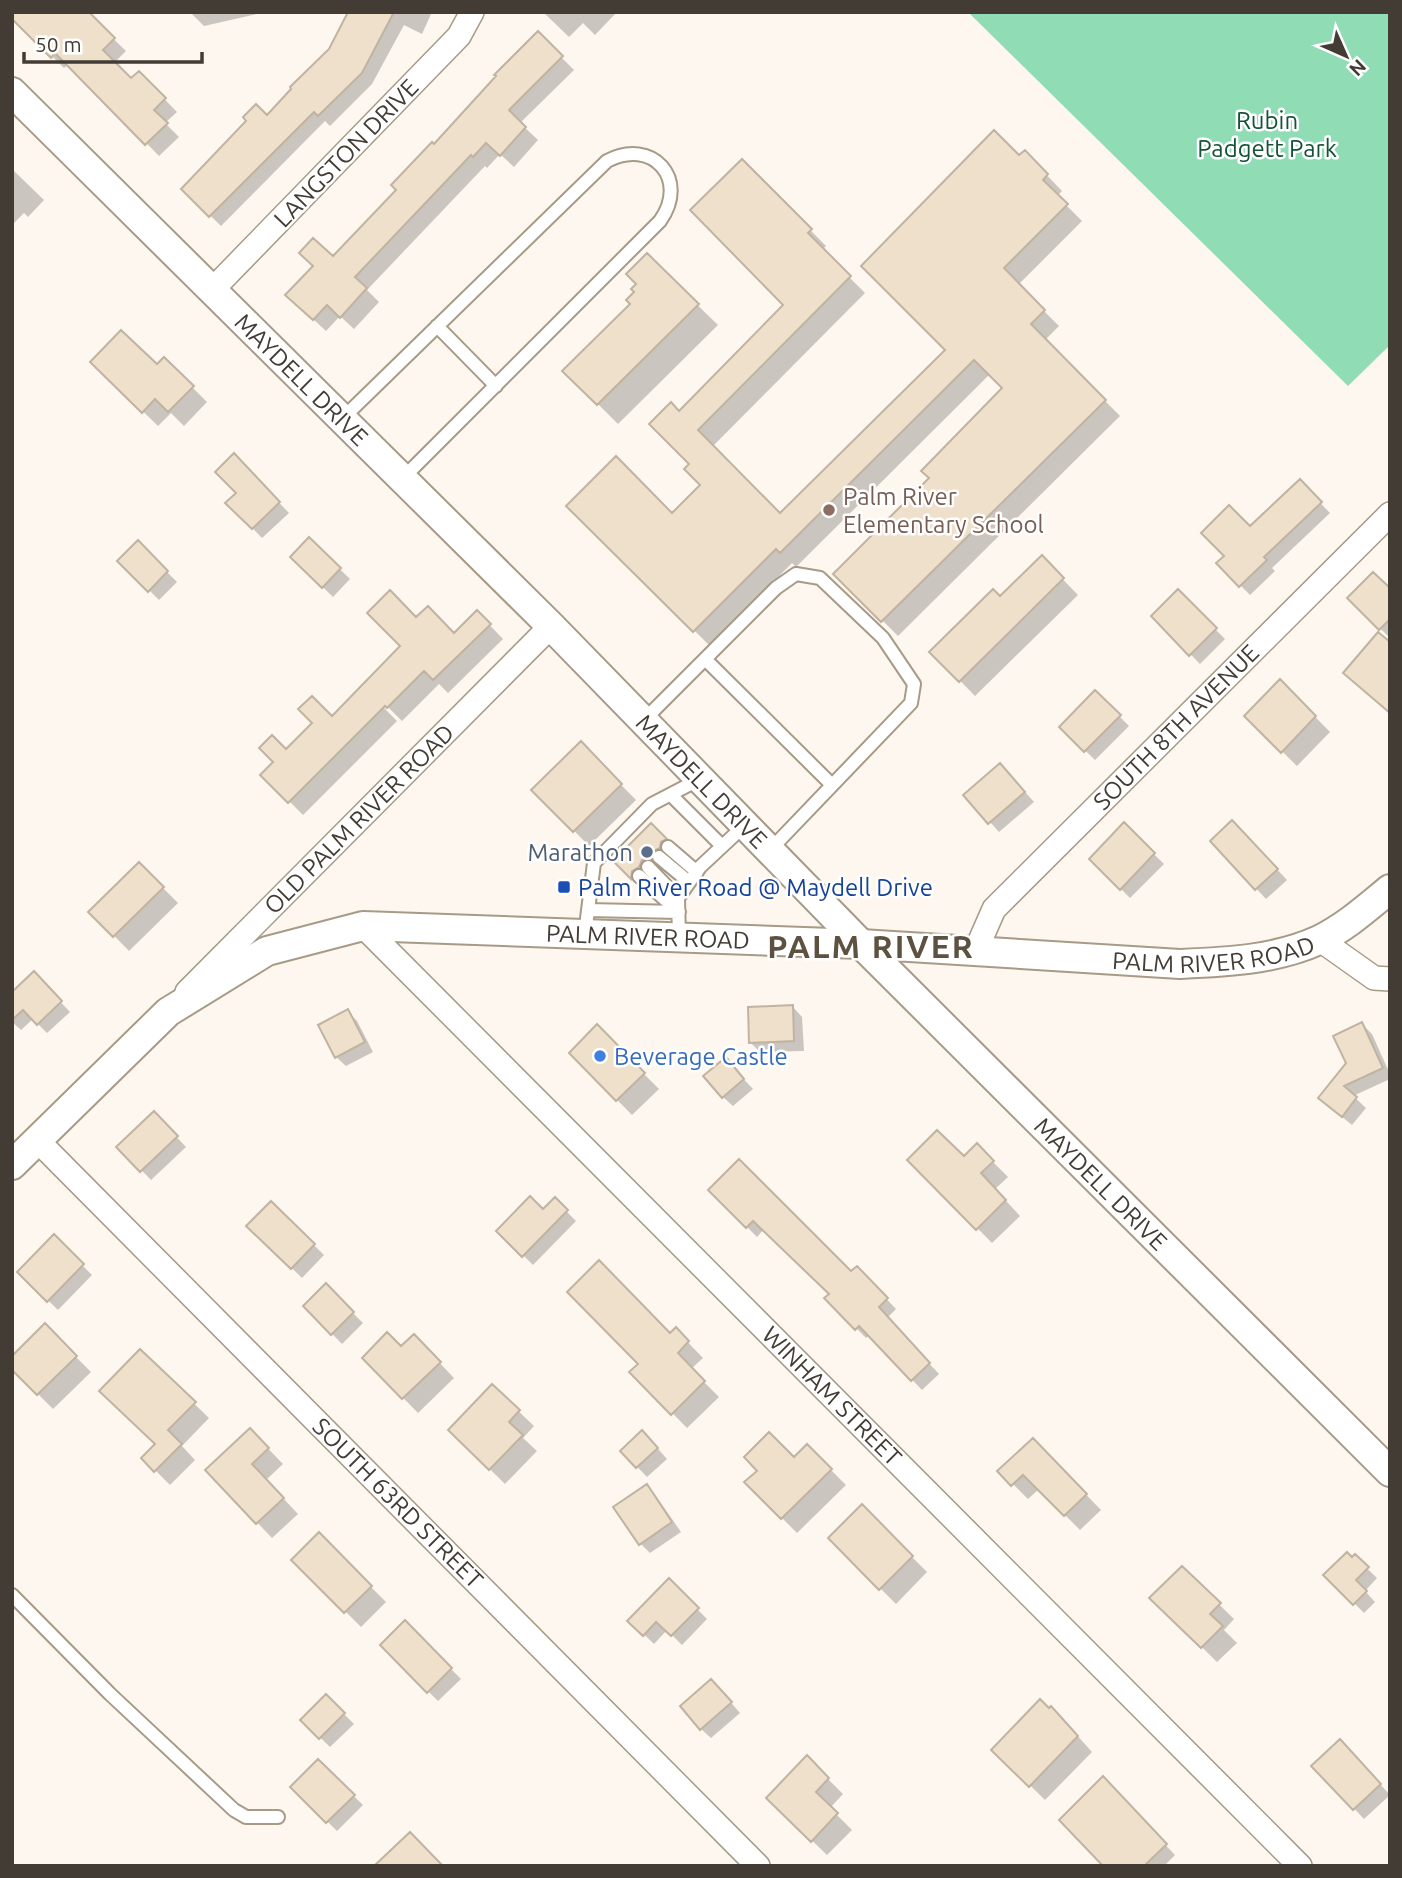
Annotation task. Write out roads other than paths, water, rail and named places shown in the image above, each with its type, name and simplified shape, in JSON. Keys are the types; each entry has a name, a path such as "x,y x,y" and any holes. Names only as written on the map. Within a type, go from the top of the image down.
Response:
{"street":[{"name":"LANGSTON DRIVE","path":"213,289 460,36 472,12"},
{"name":"MAYDELL DRIVE","path":"12,92 551,626 861,944 1390,1472"},
{"name":"SOUTH 8TH AVENUE","path":"976,950 994,909 1390,513"},
{"name":"OLD PALM RIVER ROAD","path":"168,1012 551,626"},
{"name":"PALM RIVER ROAD","path":"12,1165 168,1012 267,951 363,926 586,922 679,925 861,944 1180,964 1231,961 1278,954 1319,939 1356,917 1390,888"},
{"name":"WINHAM STREET","path":"363,926 1300,1866"},
{"path":"1319,939 1374,978 1390,979"},
{"name":"SOUTH 63RD STREET","path":"37,1140 758,1866"}],"lane":[{"path":"343,418 607,161 618,155 634,154 661,164 672,191 670,203 660,221 403,478"},
{"path":"437,326 496,386"},
{"path":"643,721 776,588 796,574 820,578 883,638 914,684 911,703 769,850"},
{"path":"705,659 832,785"},
{"path":"586,922 594,863 618,847 639,827 652,804 700,779"},
{"path":"671,795 722,846"},
{"path":"679,925 678,898 693,877 745,825"},
{"path":"664,852 693,877"},
{"path":"678,898 644,872 679,925"},
{"path":"12,1595 110,1695 234,1810 246,1817 278,1817"}],"place":[{"name":"Palm River Elementary School","path":"829,510"},
{"name":"Marathon","path":"647,852"},
{"name":"Palm River Road @ Maydell Drive","path":"564,887"},
{"name":"Beverage Castle","path":"600,1056"}],"district":[{"name":"PALM RIVER","path":"871,946"}],"park label":[{"name":"Rubin Padgett Park","path":"1267,134"}]}
